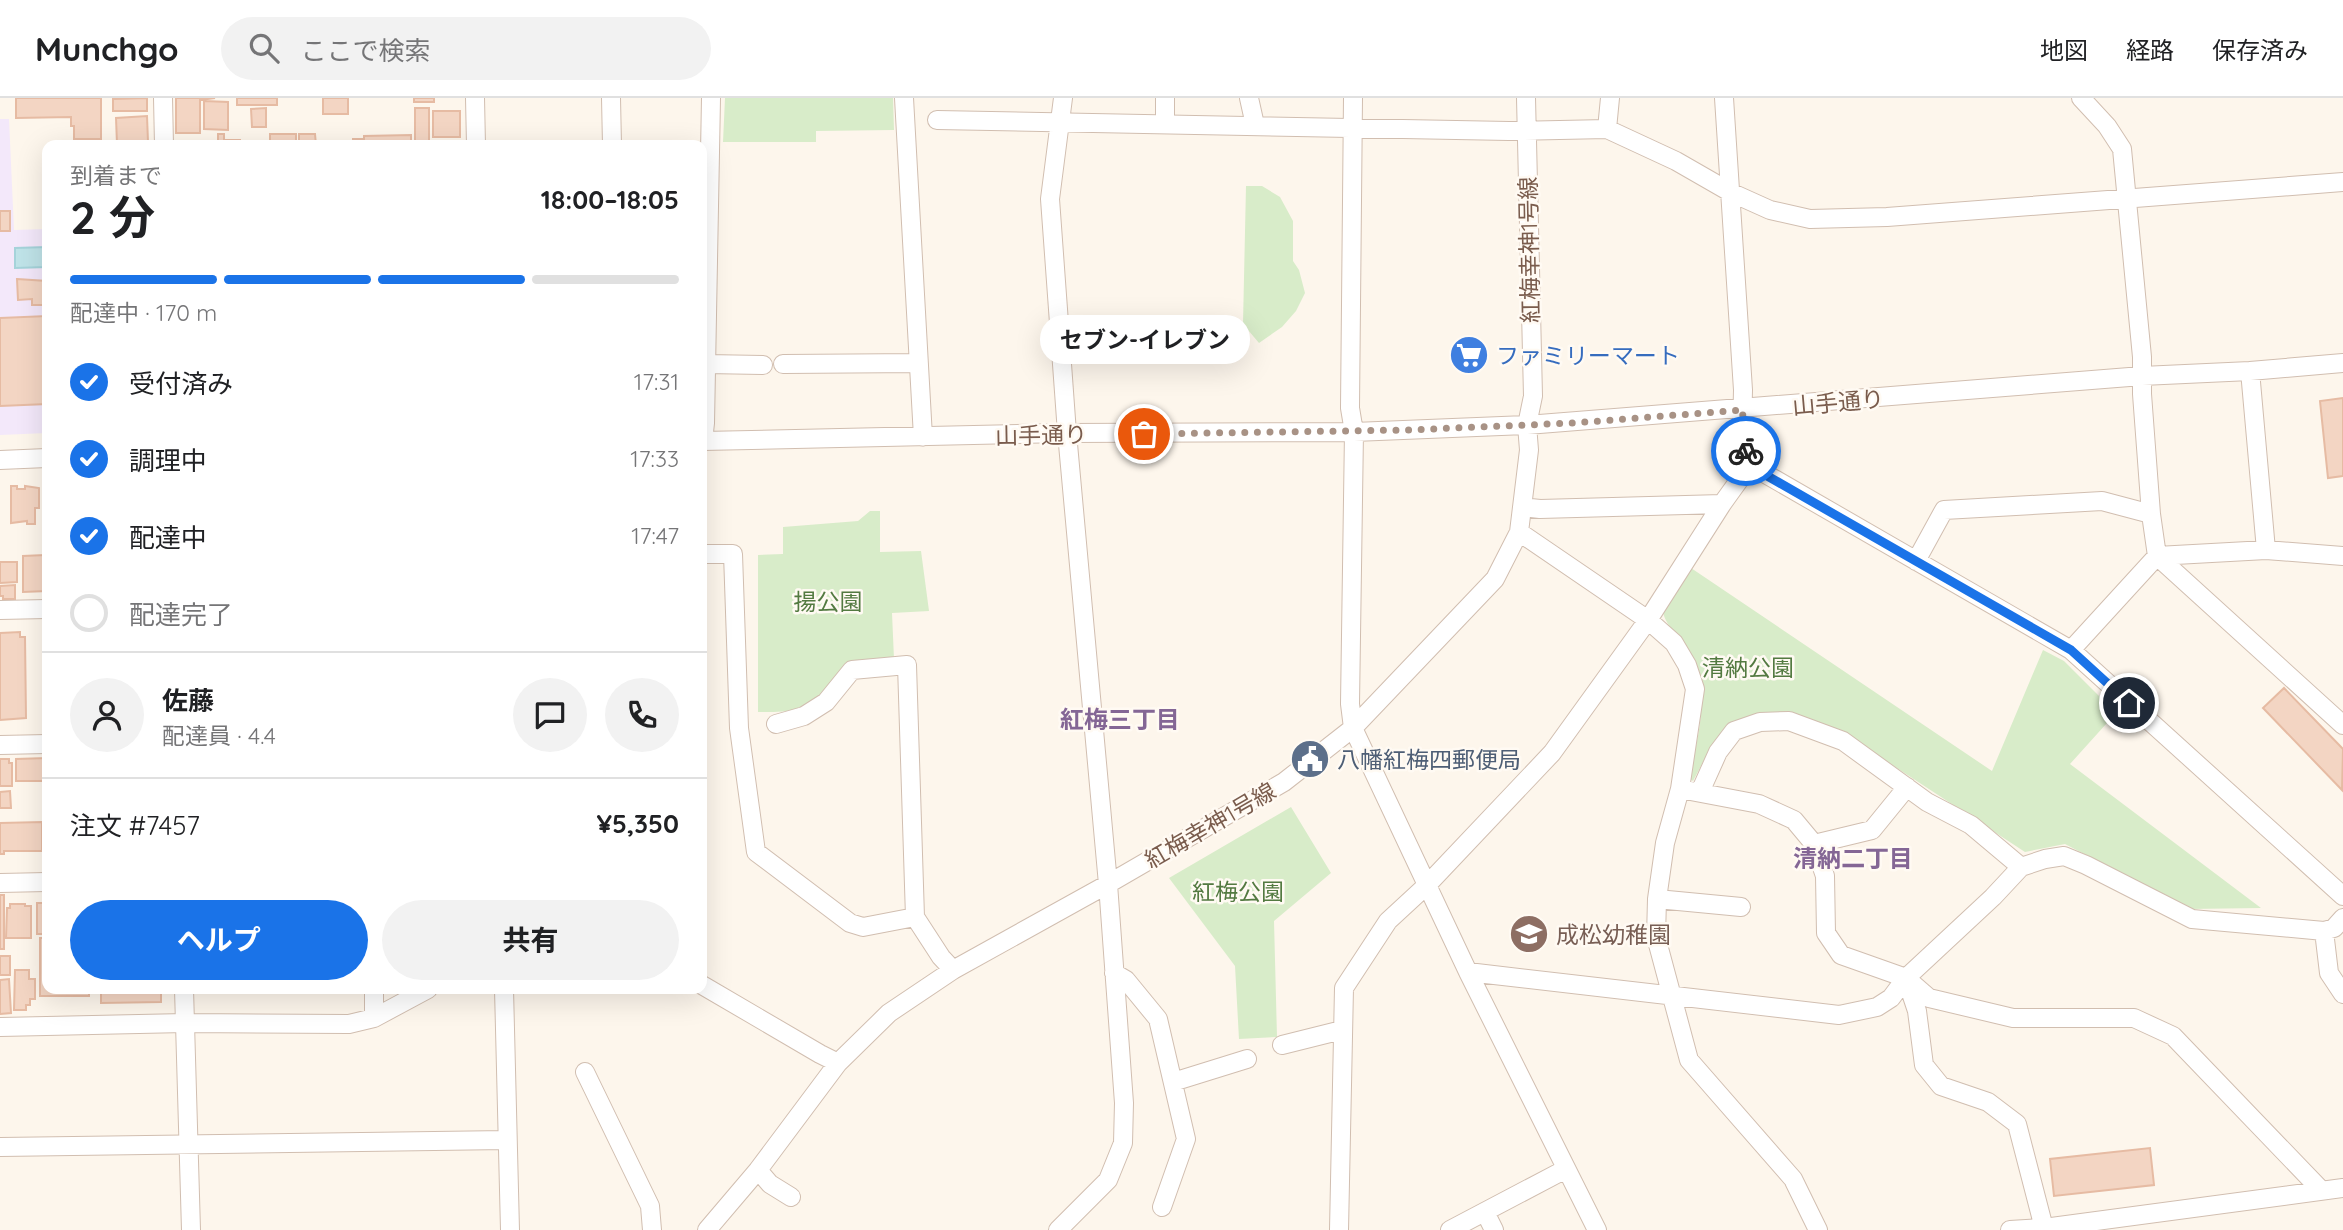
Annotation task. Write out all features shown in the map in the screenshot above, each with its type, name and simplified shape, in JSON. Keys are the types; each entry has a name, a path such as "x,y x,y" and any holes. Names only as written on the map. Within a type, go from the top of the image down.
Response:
{"street":[{"path":"163,98 164,140"},
{"path":"475,98 476,140"},
{"path":"611,98 612,140"},
{"path":"707,148 710,98"},
{"path":"904,98 922,437"},
{"path":"1058,1230 1108,1180 1124,1143 1124,1103 1108,884 1068,433 1051,199 1063,98"},
{"path":"1165,98 1165,123"},
{"path":"1249,98 1255,125"},
{"path":"1353,98 1350,408 1354,432 1350,704 1353,728 1468,972 1597,1230"},
{"name":"紅梅幸神1号線","path":"707,1230 758,1170 838,1062 889,1013 953,970 1284,782 1353,728 1495,579 1518,532 1529,450 1527,425 1533,396 1526,98"},
{"path":"1607,129 1610,98"},
{"path":"1724,98 1743,410 1742,431 1750,466 2071,650 2343,896"},
{"path":"2081,98 2107,126 2122,149 2129,200 2151,514 2157,556 2343,725"},
{"path":"937,120 1526,131 1607,129 1770,210 1810,219 1887,217 2343,183"},
{"path":"783,364 919,363"},
{"name":"山手通り","path":"707,441 1068,433 1354,432 1527,425 1743,410 2142,376 2343,363"},
{"path":"707,364 763,365"},
{"path":"2250,371 2266,550"},
{"path":"0,460 42,458"},
{"path":"1339,1230 1344,988 1388,921 1427,885 1552,753 1648,620 1722,504 1750,466"},
{"path":"1916,561 1944,510 2102,501 2151,514"},
{"path":"1522,507 1540,509 1722,504"},
{"path":"1518,532 1648,620 1674,643 1687,665 1695,689 1679,789 1665,843 1657,899 1656,937 1689,1060 1793,1179 1818,1230"},
{"path":"2071,650 2157,556 2266,550 2343,556"},
{"path":"707,554 733,554 738,728 755,852 850,923 863,927 915,917"},
{"path":"0,610 42,609"},
{"path":"776,724 804,716 826,702 852,670 907,665 915,917 953,970"},
{"path":"1700,792 1718,752 1734,731 1760,722 1789,720 1843,741 1927,802 1971,825 2021,867"},
{"path":"0,746 42,744"},
{"path":"1814,844 1872,830 1907,787"},
{"path":"1679,789 1759,804 1794,820 1814,844 1825,876 1826,933 1841,955 1906,978 1929,998 2013,1018 2134,1018 2173,1036 2321,1190"},
{"path":"1468,972 1839,1015 1877,1007 1891,998 1906,978 1993,897 2021,867 2064,856 2192,919 2324,931 2334,928 2343,918"},
{"path":"0,883 42,882"},
{"path":"1657,899 1741,907"},
{"path":"2324,931 2329,973 2343,994"},
{"path":"1114,973 1126,980 1158,1019 1186,1139 1162,1207"},
{"path":"1906,978 1917,1011 1924,1065 1941,1086 1988,1102 2017,1124 2044,1228"},
{"path":"707,988 838,1062"},
{"path":"184,994 191,1230"},
{"path":"373,994 374,1018"},
{"path":"0,1027 185,1023 349,1024 374,1018 419,994"},
{"path":"505,994 514,1073 506,1140 510,1230"},
{"path":"1282,1045 1342,1030"},
{"path":"1173,1082 1247,1059"},
{"path":"585,1072 650,1206 652,1230"},
{"path":"0,1147 506,1140"},
{"path":"1450,1230 1566,1169"},
{"path":"758,1170 770,1184 791,1197"},
{"path":"2010,1230 2044,1228 2343,1188"},
{"path":"1485,1212 1494,1230"}],"shaded area":[{"path":"0,119 9,119 14,230 42,229 42,433 0,435"}],"green space":[{"path":"725,98 893,98 894,130 816,131 816,142 723,142"},
{"path":"1246,186 1262,186 1280,197 1293,221 1293,261 1299,270 1305,293 1296,311 1282,327 1259,343 1243,324"},
{"name":"揚公園","path":"870,511 880,511 880,552 921,551 929,611 892,613 894,659 854,661 845,665 831,685 804,707 787,711 758,712 758,555 783,554 783,527 858,521"},
{"name":"清納公園","path":"1691,568 1992,771 2043,650 2064,661 2116,713 2070,764 2261,908 2190,909 2065,844 2025,852 1845,734 1786,713 1731,727 1711,747 1693,781 1689,778 1701,714 1700,683 1688,652 1663,611"},
{"name":"紅梅公園","path":"1291,807 1331,873 1274,921 1277,1037 1239,1039 1235,966 1169,878"}],"water":[{"path":"42,247 42,267 15,268 15,248"}],"building":[{"path":"16,98 101,98 101,139 74,139 71,117 16,118"},
{"path":"147,98 147,111 113,111 113,99"},
{"path":"176,98 215,98 200,100 200,133 176,133"},
{"path":"237,98 277,98 277,105 237,105"},
{"path":"323,98 348,98 348,114 323,114"},
{"path":"414,98 434,98 434,102 414,102"},
{"path":"204,101 228,102 228,130 204,129"},
{"path":"266,108 266,127 252,127 251,109"},
{"path":"415,108 429,108 429,140 415,140"},
{"path":"433,111 460,111 460,137 433,137"},
{"path":"147,116 148,140 117,140 116,118"},
{"path":"218,134 224,134 224,140 218,140"},
{"path":"270,134 296,134 296,140 270,140"},
{"path":"299,134 315,134 316,140 299,140"},
{"path":"411,135 411,140 353,140 364,139 364,136"},
{"path":"0,211 10,211 10,231 0,231"},
{"path":"17,279 42,281 42,305 32,305 32,299 18,300"},
{"path":"42,316 42,404 0,406 0,318"},
{"path":"2343,398 2343,476 2328,478 2320,401"},
{"path":"11,486 17,486 17,489 25,489 25,486 39,488 39,508 35,508 35,524 27,524 27,521 11,523"},
{"path":"42,555 42,591 23,592 23,556"},
{"path":"0,562 17,562 17,582 0,583"},
{"path":"15,585 15,599 3,599 3,596 0,596 0,586"},
{"path":"20,632 20,637 25,637 26,718 0,720 0,633"},
{"path":"2284,688 2343,749 2342,790 2263,708"},
{"path":"42,758 42,781 16,781 16,759"},
{"path":"0,759 9,759 9,763 12,763 12,786 0,786"},
{"path":"10,791 11,808 0,808 0,792"},
{"path":"42,822 42,851 4,851 4,854 0,854 0,823"},
{"path":"0,895 4,895 4,949 0,949"},
{"path":"37,903 42,903 42,934 37,934"},
{"path":"10,904 31,906 31,938 6,938 7,908 10,908"},
{"path":"42,938 42,994 89,996 40,996"},
{"path":"0,956 10,956 10,975 0,975"},
{"path":"15,970 29,970 29,979 35,979 35,999 30,999 26,1010 14,1010"},
{"path":"9,979 11,1013 0,1014 0,980"},
{"path":"101,994 161,994 161,1002 101,1003"},
{"path":"2150,1148 2154,1185 2054,1196 2050,1159"}],"way so far":[{"path":"1144,434 1408,430 1573,423 1743,410 1742,431 1746,451"}],"place":[{"name":"ファミリーマート","path":"1469,355"},
{"name":"セブン-イレブン","path":"1144,434"},
{"name":"八幡紅梅四郵便局","path":"1310,759"},
{"name":"成松幼稚園","path":"1529,934"}],"district":[{"name":"紅梅三丁目","path":"1120,719"},
{"name":"清納二丁目","path":"1853,858"}],"route":[{"path":"1746,451 1750,466 2071,650 2129,703"}]}
